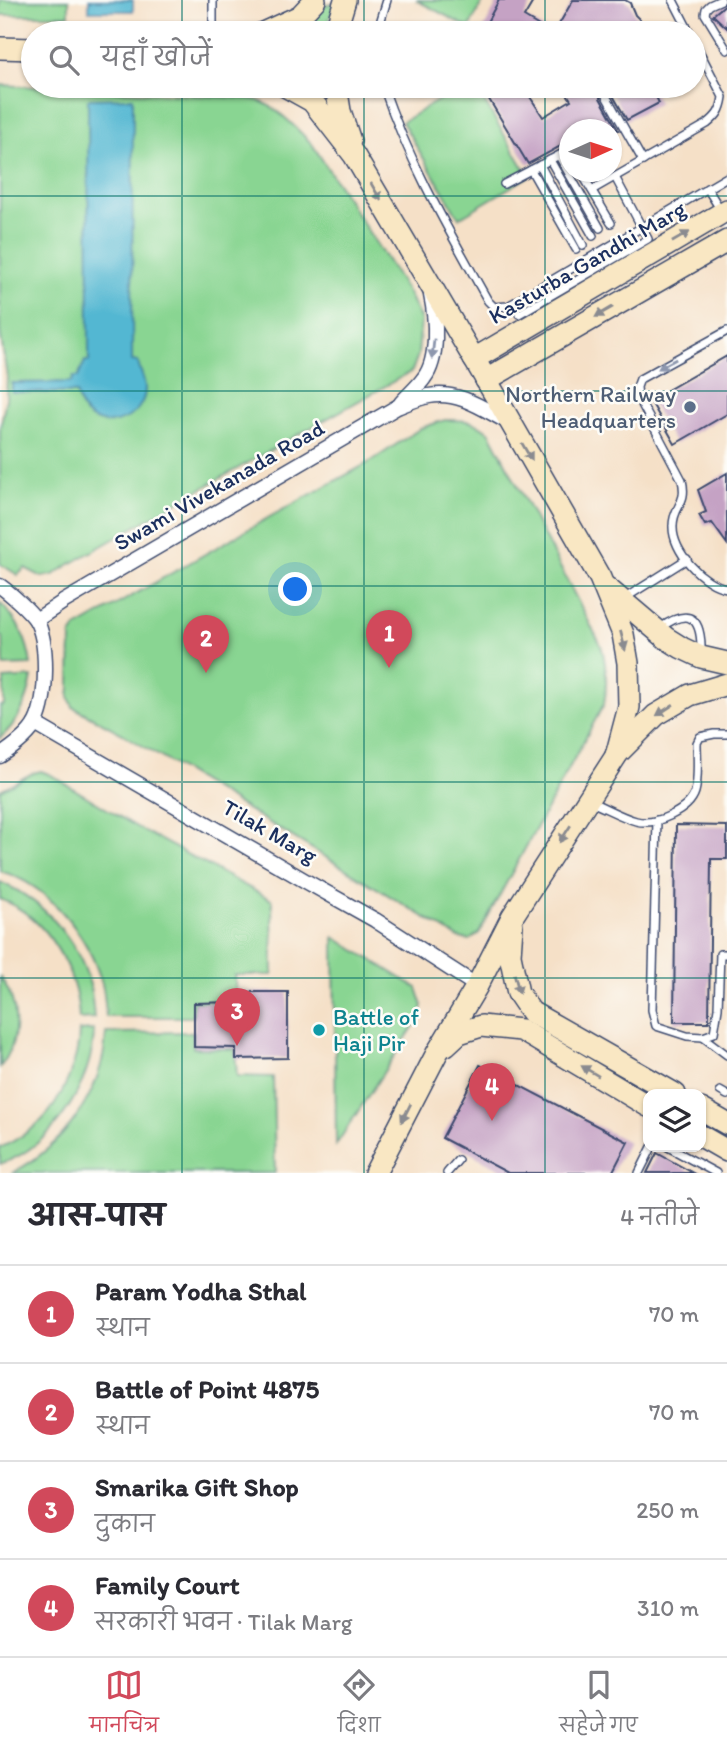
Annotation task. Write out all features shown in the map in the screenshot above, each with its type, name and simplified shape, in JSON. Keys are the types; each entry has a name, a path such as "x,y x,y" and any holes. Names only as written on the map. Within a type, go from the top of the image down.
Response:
{"main road":[{"path":"289,21 300,16 315,0"},
{"path":"339,21 345,0"},
{"path":"0,48 21,49"},
{"path":"307,98 312,101 354,155 609,592 682,648 701,657 727,663"},
{"path":"337,98 354,155"},
{"name":"Kasturba Gandhi Marg","path":"474,359 724,211"},
{"path":"486,380 727,241"},
{"path":"600,578 622,635 628,663 629,708 616,756"},
{"path":"375,1173 512,916 616,756 656,715 690,695 727,684"},
{"path":"512,916 510,955 518,993 531,1012 666,1089"},
{"path":"437,1053 459,1033 481,1026 521,1030 643,1103"},
{"path":"706,1112 727,1124"},
{"path":"706,1139 727,1151"}],"street":[{"path":"397,407 426,376 434,355 434,306 428,281"},
{"path":"397,407 429,396 448,395 470,401 511,424"},
{"name":"Swami Vivekanada Road","path":"36,620 397,407"},
{"path":"0,586 36,620 43,644 45,671 44,695 35,724 20,741 0,756"},
{"name":"Tilak Marg","path":"35,724 375,920 477,986"}],"lane":[{"path":"213,21 214,0"},
{"path":"381,21 387,0"},
{"path":"673,0 684,21"},
{"path":"721,0 710,5 705,14 727,50"},
{"path":"622,173 718,115 723,97 706,64"},
{"path":"388,98 427,190 488,301 494,307 508,306 727,177"},
{"path":"607,98 643,161"},
{"path":"505,184 559,156"},
{"path":"550,160 593,236"},
{"path":"531,170 580,247 540,166"},
{"path":"574,182 600,228"},
{"path":"587,182 611,223"},
{"path":"592,190 606,182"},
{"path":"519,314 648,239 618,182"},
{"path":"707,188 724,211"},
{"path":"727,331 640,379 637,387 638,397 682,480 685,491 682,502 674,513 673,529 678,548 704,579 727,588"},
{"path":"620,600 687,559"},
{"path":"657,630 679,617 692,619 701,630 701,657"},
{"path":"587,800 638,822 657,820 674,813 688,804 695,791 697,743 700,737 727,734"},
{"path":"657,820 652,1010 656,1026 687,1036 703,1037 714,1032 720,954 727,954"},
{"path":"703,1037 727,1055"},
{"path":"639,1173 650,1152"},
{"path":"677,1152 716,1173"},
{"path":"447,1173 458,1160"}],"green space":[{"path":"0,0 69,0 69,15 0,15"},
{"path":"416,0 484,0 473,21 456,21"},
{"path":"336,2 329,21 304,21 316,14 325,5"},
{"path":"0,85 21,86 21,98 242,98 266,104 312,144 408,293 421,320 418,355 412,371 53,575 42,577 25,568 18,575 0,564 0,429 7,377 0,331"},
{"path":"442,98 482,98 529,176 459,218 402,122"},
{"path":"445,420 469,421 490,433 601,645 606,674 604,704 479,933 470,940 459,938 123,734 73,707 69,697 71,635 76,628 370,462 421,428"},
{"path":"0,603 21,631 31,665 4,666"},
{"path":"32,677 22,711 0,738 0,706 4,705 4,679"},
{"path":"41,771 140,829 272,900 273,975 235,975 236,1001 193,1002 193,1017 106,1017 102,984 96,966 77,931 50,900 35,888 0,871 0,790"},
{"path":"0,882 31,899 68,937 90,985 94,1018 79,1019 77,1001 66,964 45,932 32,918 0,899"},
{"path":"334,937 417,988 423,1006 419,1018 336,1145"},
{"path":"0,977 11,998 15,1034 7,1057 0,1067"},
{"path":"94,1030 86,1071 66,1111 36,1144 19,1156 0,1164 0,1148 36,1125 56,1103 73,1067 79,1031"},
{"path":"193,1032 193,1048 235,1049 237,1076 273,1077 275,1173 12,1173 48,1148 64,1133 77,1115 89,1097 97,1076 106,1033"}],"water":[{"path":"89,0 133,0 133,11 89,11"},
{"path":"133,98 132,361 138,362 145,388 144,398 132,414 123,420 103,422 85,413 76,393 12,392 12,383 72,382 73,377 78,377 85,361 89,361 88,99"}],"building":[{"path":"499,0 534,0 524,17 531,21 488,21"},
{"path":"573,0 625,0 630,3 641,21 561,21"},
{"path":"727,3 727,28 713,15"},
{"path":"488,98 531,98 543,117 571,100 570,98 600,98 612,119 559,119 559,147 528,164"},
{"path":"614,98 657,98 659,103 627,120"},
{"name":"Northern Railway Headquarters","path":"727,356 727,414 675,444 650,400"},
{"path":"727,473 727,544 712,523 705,525 699,515 706,512 698,490"},
{"path":"676,825 727,826 727,859 711,859 709,1022 674,1022"},
{"path":"237,992 288,992 288,1058 236,1059 236,1048 194,1047 194,1003 237,1002"},
{"path":"480,1065 628,1142 612,1173 508,1173 442,1138"},
{"path":"657,1153 693,1173 647,1173"}],"place":[{"name":"Northern Railway Headquarters","path":"690,407"},
{"name":"Param Yodha Sthal","path":"389,668"},
{"name":"Battle of Point 4875","path":"206,673"},
{"name":"Battle of Haji Pir","path":"319,1030"},
{"name":"Smarika Gift Shop","path":"237,1046"},
{"name":"Family Court","path":"492,1121"}]}
